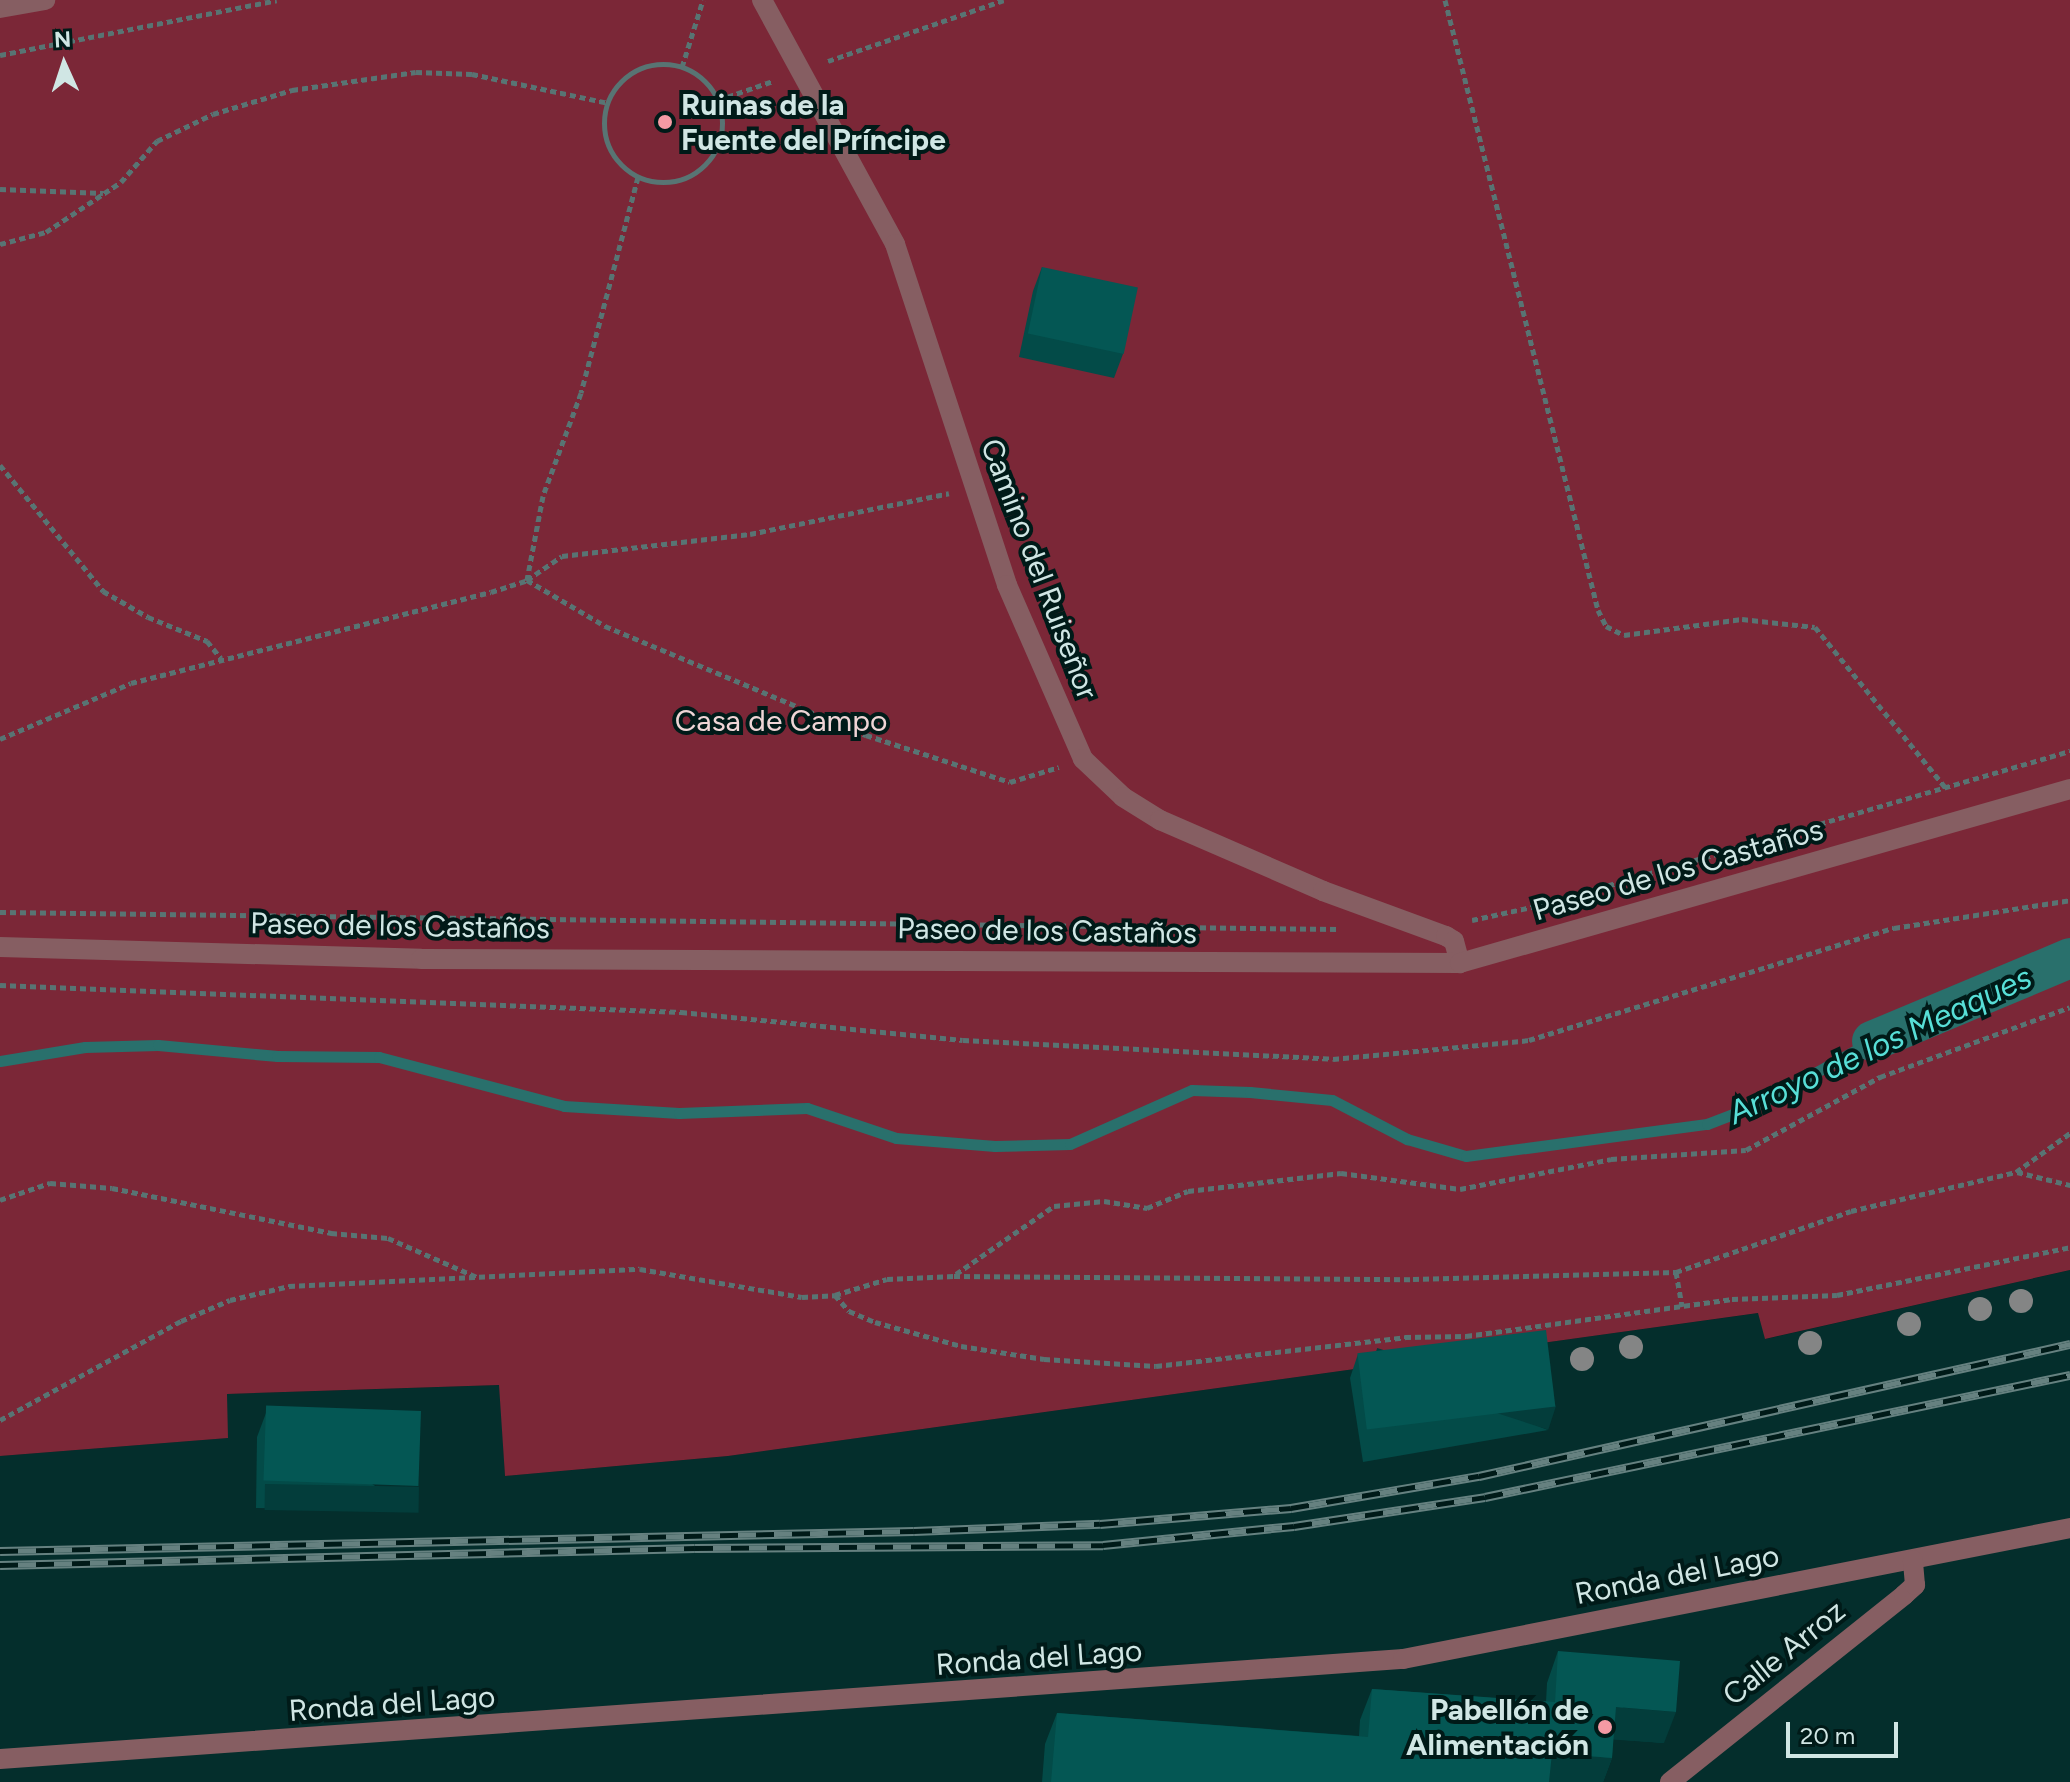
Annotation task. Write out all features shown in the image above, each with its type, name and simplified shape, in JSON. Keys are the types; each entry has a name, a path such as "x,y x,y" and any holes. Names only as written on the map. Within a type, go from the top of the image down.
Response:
{"street":[{"path":"0,8 45,0"},
{"name":"Camino del Ruiseñor","path":"762,0 895,244 973,487 1037,660 1083,759 1123,797 1160,820 1454,941 1460,963"},
{"name":"Paseo de los Castaños","path":"0,947 421,959 985,958 1390,966 1460,963 2070,789"},
{"name":"Ronda del Lago","path":"0,1759 1403,1659 2070,1528"},
{"name":"Calle Arroz","path":"1670,1782 1915,1585 1913,1560"}],"path":[{"path":"0,55 277,0"},
{"path":"682,67 703,0"},
{"path":"718,100 953,14 1004,0"},
{"path":"1445,0 1594,594 1606,626 1624,635 1742,619 1815,627 1946,788"},
{"path":"664,64 682,67 709,86 718,100 722,135 704,166 673,182 638,177 623,167 609,145 604,120 608,103 630,75 664,64"},
{"path":"0,244 46,232 121,182 157,141 213,114 343,81 416,72 472,74 608,103"},
{"path":"527,580 534,527 581,393 619,236 638,177"},
{"path":"0,189 104,193"},
{"path":"0,465 103,591 148,617 207,641 221,658"},
{"path":"0,739 131,683 221,658 395,618 527,580 562,556 750,534 973,487"},
{"path":"527,580 605,626 701,668 866,735 1010,782 1083,759"},
{"path":"1424,930 1541,905 2070,751"},
{"path":"0,985 649,1010 963,1040 1333,1059 1529,1040 1894,928 2070,900"},
{"path":"0,912 1345,930"},
{"path":"954,1276 1054,1206 1104,1201 1147,1208 1188,1191 1341,1173 1460,1189 1611,1159 1746,1150 1880,1077 2070,1007"},
{"path":"0,1420 230,1300 289,1286 640,1269 765,1294 835,1295 887,1279 954,1276 1413,1279 1676,1272 1851,1211 2016,1172 2070,1133"},
{"path":"2016,1172 2070,1185"},
{"path":"0,1200 50,1183 112,1188 331,1233 388,1238 478,1277"},
{"path":"835,1295 849,1311 875,1322 961,1346 1059,1360 1156,1366 1405,1337 1466,1336 1682,1306 1895,1286 2070,1247"},
{"path":"1676,1272 1682,1306"}],"shaded area":[{"path":"2070,1270 2070,1782 0,1782 0,1456 227,1438 227,1394 500,1385 505,1476 728,1456 1759,1313 1766,1339"}],"green space":[{"name":"Casa de Campo","path":"0,0 2070,0 2070,1270 1765,1339 1758,1313 728,1456 505,1476 499,1385 227,1394 228,1438 0,1456"}],"building":[{"path":"1042,267 1138,287 1124,354 1028,334"},
{"path":"1546,1330 1555,1406 1367,1430 1357,1353"},
{"path":"266,1406 421,1411 418,1486 263,1481"},
{"path":"1558,1651 1680,1661 1676,1712 1616,1707 1612,1758 1552,1753 1549,1782 1051,1782 1057,1713 1368,1737 1372,1689 1555,1702"}],"waterway":[{"name":"Arroyo de los Meaques","path":"1872,1041 2070,958"},
{"name":"Arroyo de los Meaques","path":"0,1061 85,1047 158,1045 277,1056 379,1057 564,1106 679,1113 807,1108 896,1138 995,1146 1070,1144 1192,1090 1250,1092 1332,1100 1407,1139 1466,1156 1707,1124 1759,1104 1872,1041"}],"railway":[{"path":"0,1551 914,1531 1100,1524 1291,1508 1479,1476 2070,1344"},
{"path":"0,1565 695,1548 1103,1545 1294,1526 1485,1497 2070,1375"}],"place":[{"name":"Ruinas de la Fuente del Príncipe","path":"665,122"},
{"name":"Pabellón de Alimentación","path":"1605,1727"}]}
